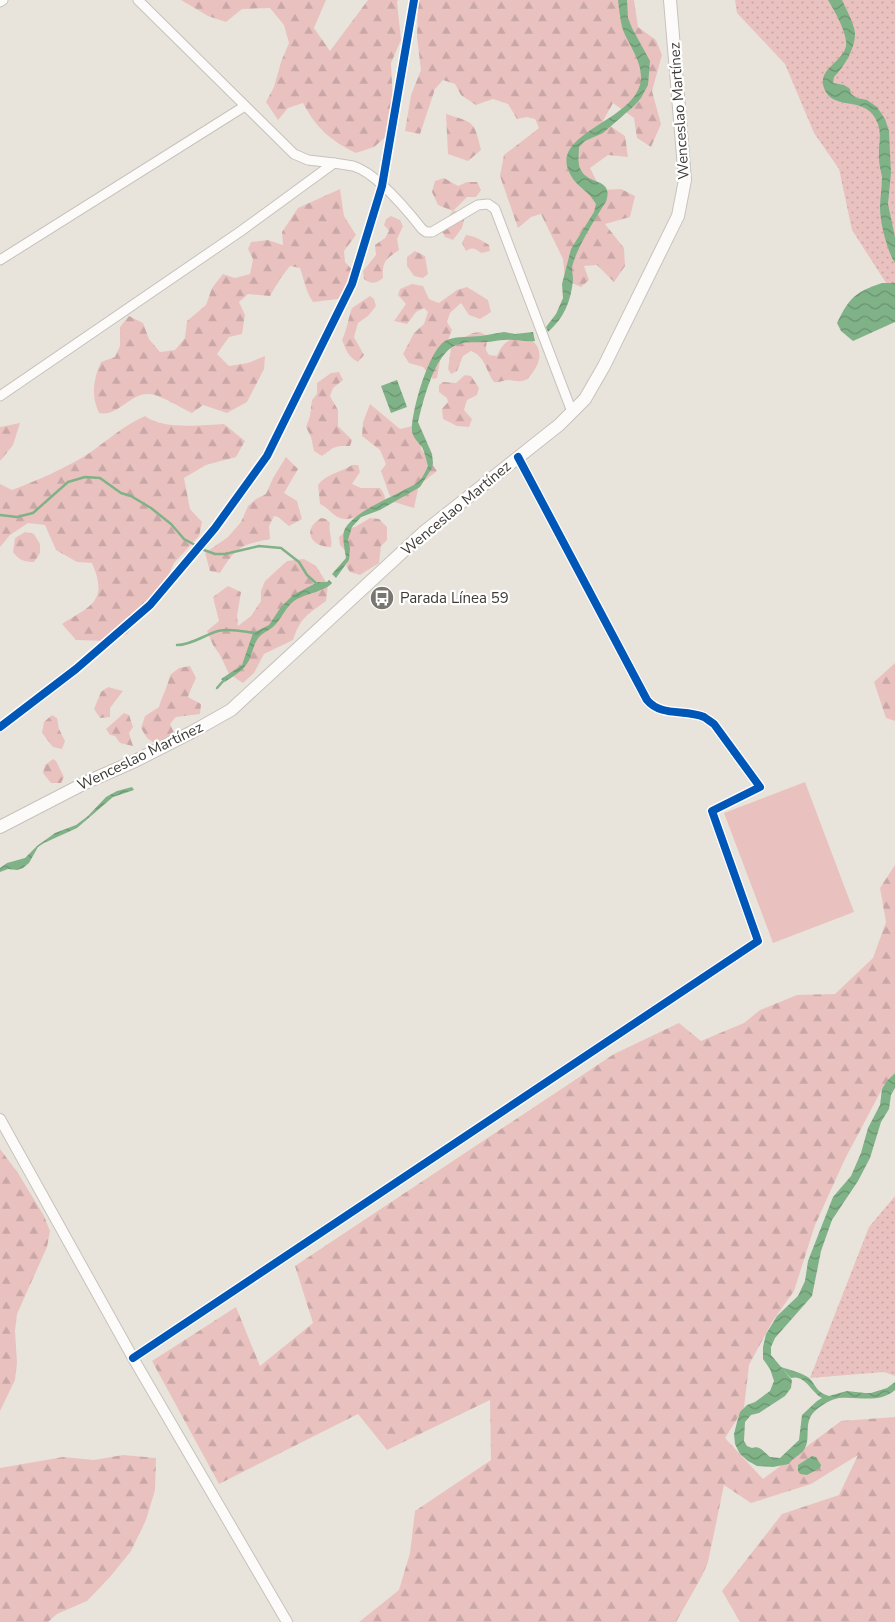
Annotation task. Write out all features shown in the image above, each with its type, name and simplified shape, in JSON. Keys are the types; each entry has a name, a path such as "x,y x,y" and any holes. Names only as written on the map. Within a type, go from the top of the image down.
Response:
{"main road":[{"name":"Wenceslao Martínez","path":"0,827 87,782 135,761 231,710 424,532 518,457 585,399 604,366 678,216 685,180 670,0"}],"street":[{"path":"0,2 4,0"},
{"path":"138,0 294,154 308,160 355,167 397,198 426,232 432,232 478,205 488,204 495,209 572,412"},
{"path":"0,260 245,106"},
{"path":"0,396 241,232 334,163"},
{"path":"132,1358 758,941 712,811 760,787 714,724 704,717 694,714 656,708 647,700 518,457"},
{"path":"0,1118 132,1358 288,1622"}],"green space":[{"path":"181,0 326,0 314,28 330,51 368,0 398,0 401,40 391,63 393,105 389,134 374,147 356,153 339,144 325,133 313,120 303,103 288,108 278,120 266,102 274,87 289,43 284,25 270,8 242,9 226,22 208,16"},
{"path":"418,0 634,0 638,27 656,40 662,55 652,91 661,124 651,147 637,138 634,118 613,103 603,121 625,136 628,157 608,155 590,168 601,190 621,189 635,196 630,217 605,224 624,248 625,266 614,282 597,265 584,266 589,280 581,287 565,280 563,259 541,214 531,217 518,228 500,176 504,155 539,128 535,119 527,117 517,119 508,104 493,99 476,105 461,95 455,84 443,80 435,89 420,134 405,131 411,95 421,70 417,37"},
{"path":"735,0 895,0 895,292 888,286 852,230 839,169 814,133 785,64 737,13"},
{"path":"446,114 468,121 477,133 481,150 468,161 448,154"},
{"path":"444,178 458,186 467,182 477,182 481,190 476,197 467,197 453,211 438,205 432,192 435,181"},
{"path":"340,189 344,216 356,235 344,251 345,262 358,276 338,299 313,302 300,268 290,266 270,296 248,294 239,302 245,315 242,334 229,337 217,354 229,366 248,363 265,356 264,369 247,402 227,413 203,405 192,413 149,394 136,397 112,412 99,413 94,394 96,375 101,362 115,357 120,346 120,327 129,316 143,323 149,339 160,352 175,350 185,338 187,321 206,305 212,288 223,274 235,278 250,274 253,259 248,249 251,242 268,240 283,245 282,232 298,208"},
{"path":"453,211 460,211 465,217 462,228 453,240 445,237 440,227"},
{"path":"391,216 400,220 403,226 397,239 399,250 384,264 383,278 373,283 369,282 364,279 363,271 376,255 375,245 385,238 389,231 384,225 386,219"},
{"path":"466,235 475,237 489,245 490,251 481,253 472,249 466,251 462,243"},
{"path":"415,251 425,256 428,274 423,278 414,276 407,266 407,257"},
{"path":"412,284 423,286 429,299 439,303 457,290 467,287 488,300 491,312 480,319 469,315 461,303 450,313 447,322 452,330 440,361 437,378 433,379 423,367 409,363 403,354 414,333 424,324 428,312 424,308 416,312 407,324 394,321 406,304 398,295 400,289"},
{"path":"370,296 374,299 376,306 368,316 358,323 354,337 364,355 358,362 346,350 342,340 352,308"},
{"path":"480,332 487,336 486,350 489,355 497,356 504,345 512,339 521,337 529,339 535,344 539,351 539,361 531,376 523,381 494,382 482,360 476,353 471,351 463,356 457,371 451,374 448,369 451,348 457,341 473,333"},
{"path":"339,372 343,380 333,388 330,396 338,410 338,426 352,440 350,446 333,448 322,456 314,451 311,437 306,427 310,416 312,400 317,394 317,383 331,373"},
{"path":"465,375 471,376 479,388 477,395 467,400 464,410 472,419 469,427 457,426 443,419 442,409 448,402 447,398 439,392 439,385 443,382 456,383"},
{"path":"370,404 400,429 417,425 423,435 421,449 437,471 419,485 414,508 394,502 389,494 381,471 386,464 380,450 362,436 363,422"},
{"path":"145,416 172,425 224,424 245,441 236,457 206,465 184,478 190,509 202,522 199,536 174,563 161,592 127,634 106,641 76,640 62,624 88,607 97,595 97,576 92,563 77,562 56,550 45,525 28,523 10,535 0,547 0,484 12,490 51,474 88,454"},
{"path":"20,423 13,445 0,461 0,427"},
{"path":"286,457 298,469 284,493 297,501 302,519 289,526 274,516 269,526 270,539 252,543 240,549 230,558 220,573 210,571 205,553 228,537 241,522 248,506 266,494"},
{"path":"352,465 358,465 360,472 352,484 361,488 380,488 385,498 384,502 377,508 354,518 344,519 337,517 320,504 318,485 330,476"},
{"path":"321,518 326,519 330,523 331,547 318,544 311,537 312,527"},
{"path":"370,518 379,519 387,527 387,540 381,546 379,563 360,575 350,572 346,566 347,554 340,545 339,537 345,532 345,528 355,527"},
{"path":"25,532 34,534 40,544 40,553 34,562 22,560 13,552 15,538"},
{"path":"304,559 316,566 328,585 326,601 305,617 293,640 264,654 254,673 243,683 229,674 207,631 219,621 213,597 228,586 241,592 237,616 238,626 251,616 261,601 261,591 265,581 287,561"},
{"path":"895,663 895,721 886,718 874,682"},
{"path":"190,666 196,678 188,697 201,704 200,714 176,717 170,724 176,737 157,745 147,738 141,728 145,716 159,707 170,675 179,668"},
{"path":"108,687 123,691 110,708 110,717 100,718 94,709 101,692"},
{"path":"124,713 129,715 133,727 129,733 133,746 120,743 106,729"},
{"path":"52,715 57,718 59,729 65,741 62,749 53,747 42,733 44,722"},
{"path":"53,759 56,761 64,777 61,783 51,783 43,773 45,765"},
{"path":"805,782 854,912 773,943 724,813"},
{"path":"895,865 895,1073 882,1089 845,1159 815,1225 794,1291 772,1322 749,1365 744,1408 725,1438 763,1479 841,1421 895,1417 895,1622 740,1622 722,1591 782,1514 839,1495 858,1455 811,1484 751,1503 724,1485 708,1562 676,1622 359,1622 399,1590 410,1553 415,1511 491,1460 490,1400 387,1450 358,1414 219,1484 152,1361 236,1307 260,1366 313,1323 295,1266 614,1054 679,1023 701,1041 744,1023 760,1010 797,995 835,994 873,958 886,922 880,888"},
{"path":"0,1149 18,1173 44,1216 50,1231 47,1247 17,1314 15,1380 0,1411"},
{"path":"895,1196 895,1376 884,1372 810,1378 869,1227"},
{"path":"123,1455 156,1458 155,1490 146,1520 131,1551 87,1601 57,1614 48,1622 0,1622 0,1468 63,1457 94,1460"}],"water":[{"path":"618,0 627,0 628,18 650,61 648,85 634,106 603,133 585,141 579,147 581,170 589,178 604,185 608,194 606,202 586,234 574,261 572,288 566,309 554,327 548,332 546,327 556,314 563,298 562,284 571,249 594,212 596,204 589,194 574,180 568,169 567,156 574,144 585,134 628,104 637,91 641,77 639,63 622,27"},
{"path":"828,0 842,0 855,30 855,40 851,52 842,68 834,77 833,83 844,85 857,98 867,100 877,107 885,119 889,131 891,173 888,204 895,237 895,263 887,244 880,214 882,177 879,161 880,133 878,124 873,115 866,109 835,100 828,95 824,88 824,76 844,52 846,46 843,29"},
{"path":"882,283 895,283 895,322 853,341 841,331 837,323 845,307 859,293"},
{"path":"504,332 515,334 533,332 535,341 500,340 463,343 448,350 441,358 431,379 418,422 432,454 432,468 420,487 380,510 361,517 352,527 348,540 350,548 349,560 336,578 332,574 346,558 343,534 348,524 362,512 418,482 428,466 422,447 412,431 412,422 422,381 440,345 447,340 459,337"},
{"path":"397,380 407,407 391,413 381,386"},
{"path":"329,580 332,583 329,586 294,601 274,626 255,643 250,659 244,668 225,682 221,679 242,665 253,633 269,625 281,607 293,595 318,582 327,582"},
{"path":"132,787 134,790 113,797 77,828 38,847 29,863 23,868 17,870 8,869 0,872 0,868 7,863 25,858 37,846 55,833 76,825 88,816 106,797 117,791"},
{"path":"895,1073 895,1088 891,1095 889,1109 881,1122 870,1158 858,1181 832,1220 821,1251 812,1296 775,1338 771,1347 771,1355 781,1367 809,1378 816,1388 829,1396 847,1391 871,1393 887,1388 895,1382 895,1390 882,1397 836,1399 820,1407 811,1415 809,1420 805,1448 789,1464 773,1467 757,1466 740,1454 735,1444 734,1434 740,1412 747,1405 755,1402 770,1391 774,1381 770,1369 763,1359 766,1334 777,1316 798,1296 805,1281 808,1261 833,1197 851,1176 861,1153 868,1128 880,1105 882,1089","holes":["782,1368 791,1378 796,1377 804,1381 822,1398 802,1415 799,1440 780,1458 770,1457 760,1448 747,1446 744,1441 745,1422 751,1415 759,1413 785,1396 791,1388 792,1380"]},
{"path":"812,1456 816,1457 821,1465 820,1468 807,1475 800,1474 798,1465"}],"waterway":[{"path":"0,515 17,517 33,513 68,482 85,477 100,478 121,493 131,496 151,508 171,524 184,539 204,550 215,554 225,554 259,546 281,548 299,562 307,575 318,585"},
{"path":"177,645 193,642 222,630 254,633"},
{"path":"217,688 225,679"}],"cycle path":[{"path":"0,727 76,669 150,605 215,528 267,456 352,284 382,186 414,0"},
{"path":"133,1358 758,941 712,811 760,787 714,724 704,717 697,715 659,709 647,700 518,457"}],"place":[{"name":"Parada Línea 59","path":"382,598"}]}
